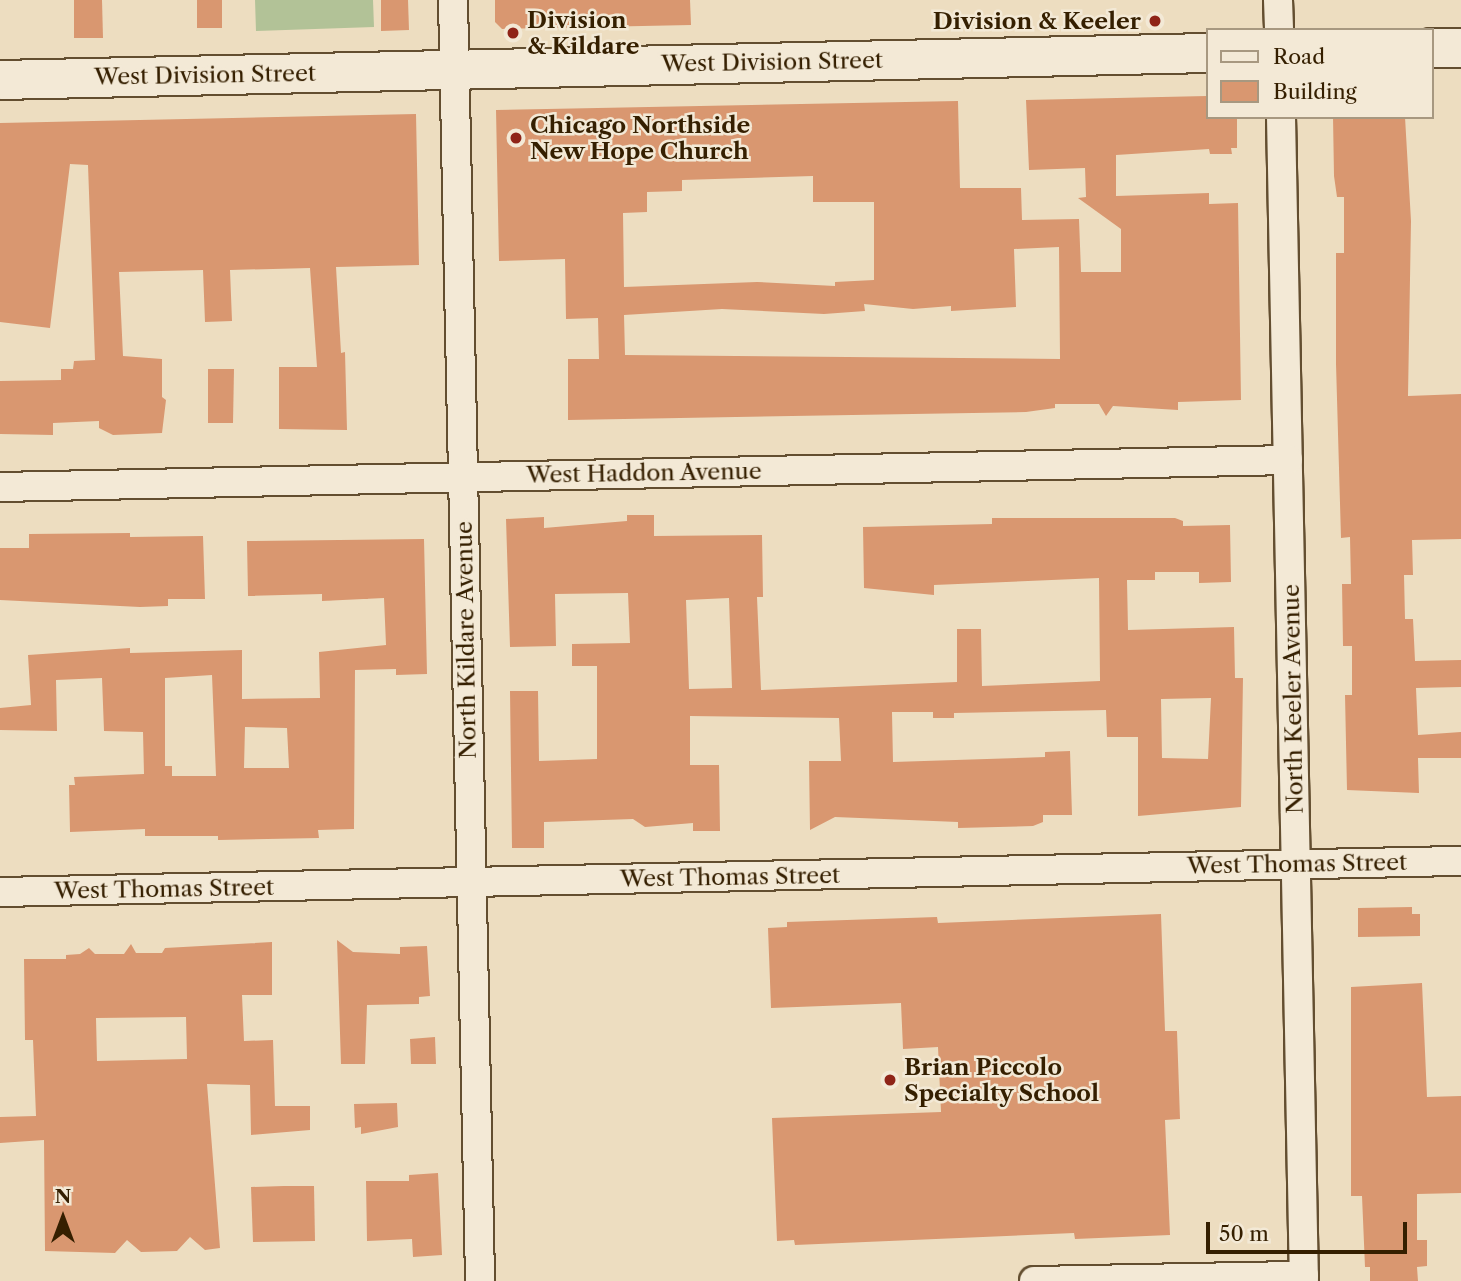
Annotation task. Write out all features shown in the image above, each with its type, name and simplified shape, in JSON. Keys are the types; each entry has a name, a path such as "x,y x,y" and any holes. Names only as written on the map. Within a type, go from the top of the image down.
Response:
{"main road":[{"path":"1433,48 1461,48"},
{"name":"West Division Street","path":"0,80 1206,52"}],"street":[{"name":"North Kildare Avenue","path":"453,0 480,1281"},
{"path":"1278,0 1279,28"},
{"name":"North Keeler Avenue","path":"1281,119 1304,1278"},
{"name":"West Haddon Avenue","path":"0,487 1288,460"},
{"name":"West Thomas Street","path":"0,892 1461,861"},
{"path":"1034,1281 1304,1278"}],"green space":[{"path":"255,0 373,0 374,27 256,31"}],"building":[{"path":"74,0 102,0 103,38 74,38"},
{"path":"197,0 222,0 222,28 197,28"},
{"path":"381,0 408,0 409,30 381,31"},
{"path":"495,0 690,0 691,25 502,29 495,22"},
{"path":"1206,96 1206,119 1237,119 1237,148 1231,148 1232,154 1210,154 1209,149 1116,155 1116,196 1209,193 1209,204 1238,203 1241,400 1178,402 1178,410 1113,406 1106,416 1099,404 1055,404 1055,408 1026,412 568,420 568,359 599,359 598,318 566,319 565,259 499,261 496,110 958,101 960,188 1021,188 1022,220 1079,219 1081,272 1121,272 1121,229 1078,198 1086,197 1085,168 1029,170 1026,100","holes":["813,176 813,202 874,202 874,280 835,282 835,286 757,282 624,287 623,213 647,212 647,192 682,191 682,180","1059,247 1060,359 625,355 624,315 722,309 824,314 865,311 864,304 913,309 951,306 951,311 1016,307 1014,249"]},
{"path":"416,114 419,265 336,267 341,353 345,352 347,430 279,429 279,367 317,367 310,268 230,270 232,321 205,322 203,270 119,272 123,356 162,359 162,397 166,400 162,433 113,435 99,428 99,421 53,423 53,435 0,434 0,381 61,380 61,369 73,369 74,361 95,360 88,165 70,164 50,328 0,322 0,123"},
{"path":"1333,119 1405,119 1411,221 1408,396 1461,394 1461,539 1412,540 1413,575 1404,575 1405,619 1413,619 1415,661 1461,660 1461,687 1416,688 1418,735 1461,732 1461,758 1418,758 1419,793 1347,790 1345,695 1352,695 1352,646 1343,646 1342,584 1351,584 1350,537 1341,538 1336,364 1336,253 1344,253 1344,197 1337,197"},
{"path":"208,369 234,369 233,423 208,423"},
{"path":"627,515 654,515 654,536 762,535 763,597 757,597 761,690 957,682 957,629 981,629 982,686 1100,681 1099,578 934,585 934,595 864,588 863,527 992,524 992,518 1175,518 1183,521 1183,526 1230,525 1231,582 1199,583 1199,572 1155,572 1155,580 1127,580 1128,630 1234,627 1235,678 1243,678 1241,807 1138,816 1138,737 1107,737 1106,710 954,713 954,718 933,718 933,712 892,712 893,762 1045,757 1045,752 1070,751 1072,815 1043,815 1043,822 1033,826 958,828 958,822 835,817 810,830 809,761 841,761 839,718 690,716 690,765 719,765 720,831 693,831 693,823 645,827 633,819 544,822 544,848 512,848 510,691 538,691 539,761 597,759 597,666 572,666 572,644 630,643 628,593 555,594 556,646 510,647 506,519 544,517 544,528 627,521","holes":["729,598 732,688 689,689 686,600","1211,698 1208,759 1162,758 1161,699"]},
{"path":"130,533 130,537 203,536 205,599 168,599 168,606 140,607 0,600 0,548 29,548 29,534"},
{"path":"424,539 427,674 396,675 396,669 355,670 354,829 318,830 319,838 218,840 218,836 145,836 145,829 70,832 69,785 75,785 74,777 144,774 143,732 104,731 102,678 56,680 57,731 0,730 0,708 31,705 28,655 130,648 130,653 242,650 242,699 320,698 319,652 386,645 384,598 322,601 322,594 248,596 247,541","holes":["212,675 216,776 172,776 172,766 165,766 165,678","245,727 287,728 289,768 244,768"]},
{"path":"1412,907 1412,914 1420,914 1420,936 1358,937 1358,908"},
{"path":"1161,914 1165,1031 1177,1031 1180,1119 1165,1120 1170,1235 1075,1239 1074,1233 795,1245 794,1240 777,1241 772,1118 941,1112 938,1047 903,1049 901,1003 771,1008 768,928 787,927 787,922 937,917 938,923"},
{"path":"337,940 353,952 400,954 400,947 427,946 430,996 419,997 419,1004 367,1005 365,1064 341,1064"},
{"path":"272,942 272,995 242,995 244,1041 273,1040 275,1106 310,1106 310,1130 251,1135 250,1085 207,1084 220,1248 205,1250 190,1237 177,1251 141,1252 127,1240 115,1253 45,1251 44,1140 0,1143 0,1117 36,1116 33,1040 25,1040 24,959 66,959 66,955 80,954 89,948 95,954 124,954 131,944 136,953 162,953 165,948","holes":["186,1017 187,1059 97,1061 96,1018"]},
{"path":"1422,983 1427,1097 1461,1096 1461,1193 1417,1194 1417,1240 1427,1240 1427,1266 1417,1267 1418,1281 1370,1281 1370,1267 1365,1267 1362,1196 1351,1196 1351,987"},
{"path":"435,1037 436,1064 411,1064 410,1039"},
{"path":"397,1103 398,1127 361,1134 361,1127 355,1128 354,1104"},
{"path":"438,1173 442,1255 413,1257 412,1239 367,1241 366,1181 409,1181 409,1175"},
{"path":"314,1186 315,1241 253,1242 251,1187"}],"place":[{"name":"Division & Keeler","path":"1155,21"},
{"name":"Division & Kildare","path":"513,33"},
{"name":"Chicago Northside New Hope Church","path":"516,138"},
{"name":"Brian Piccolo Specialty School","path":"890,1080"}]}
